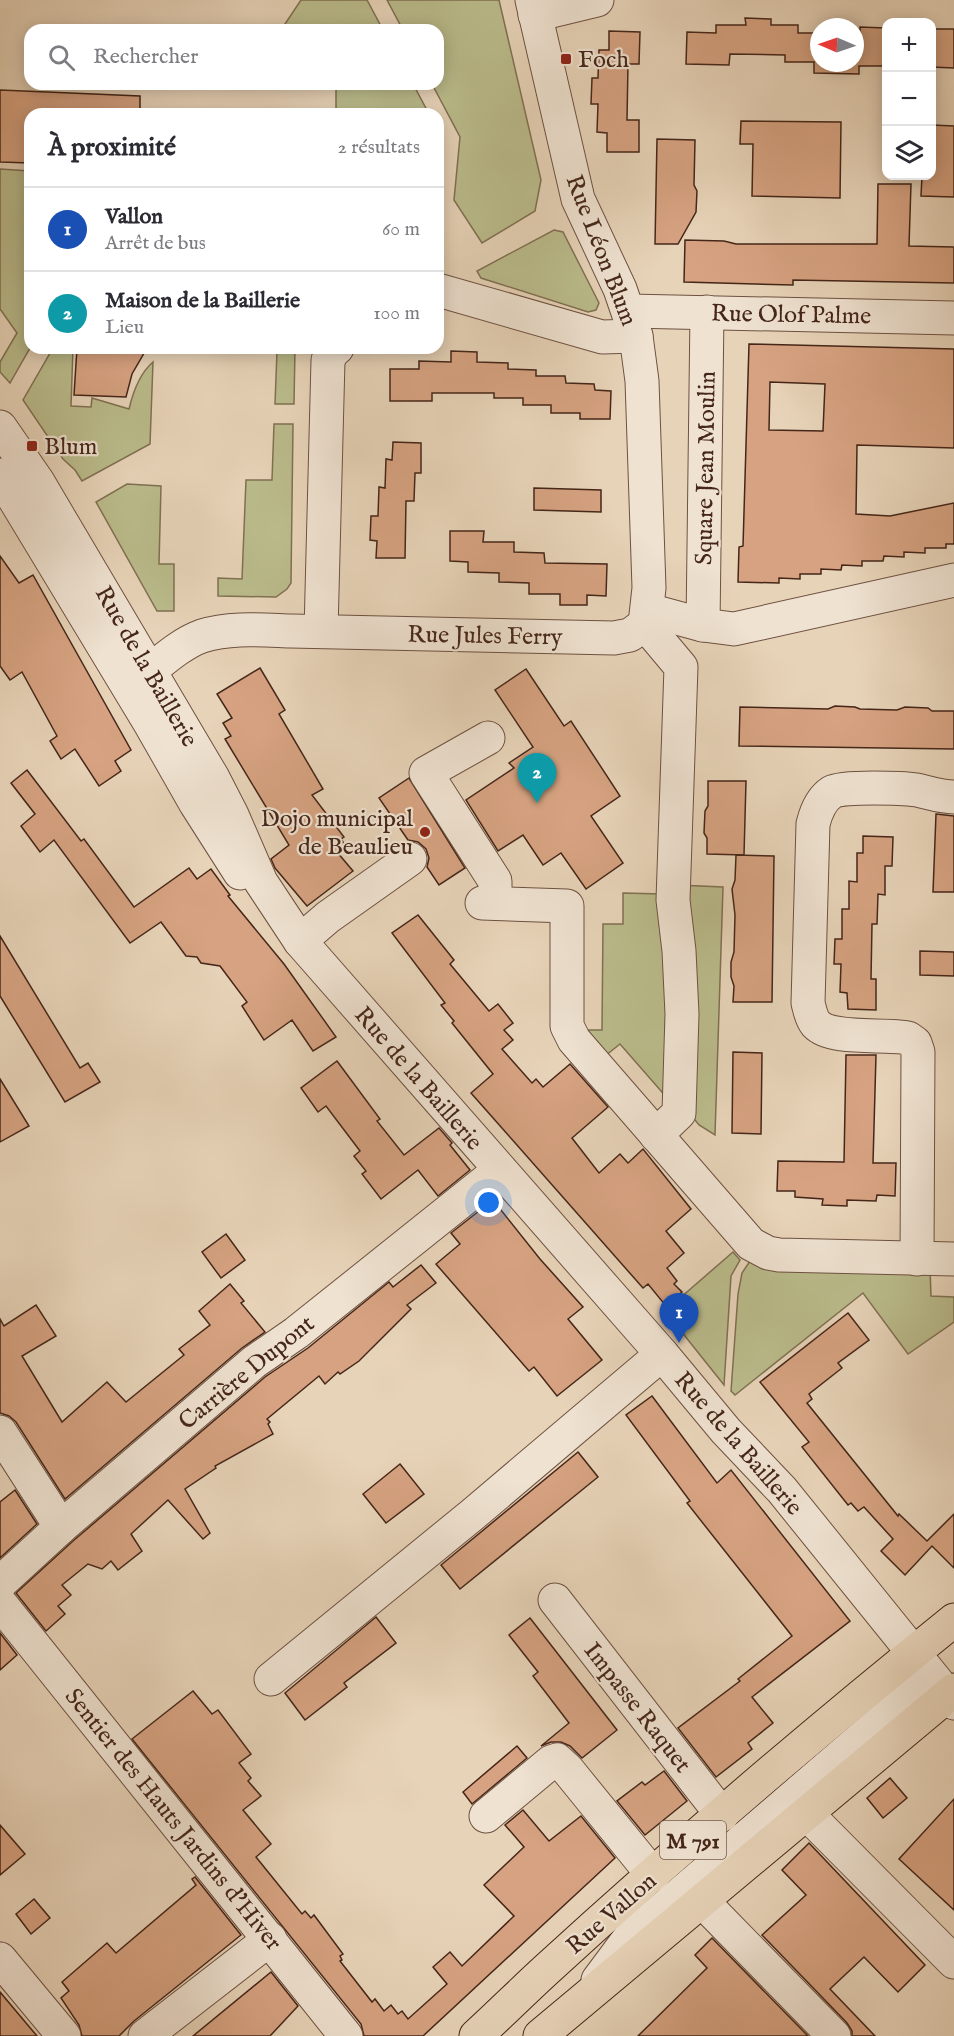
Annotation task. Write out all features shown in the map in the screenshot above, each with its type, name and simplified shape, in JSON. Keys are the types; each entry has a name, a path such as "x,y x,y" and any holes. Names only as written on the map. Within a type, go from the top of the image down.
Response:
{"main road":[{"name":"Rue Vallon","path":"477,2035 653,1875 913,1652 954,1620"},
{"name":"Rue Vallon","path":"546,2034 581,2002 807,1813 952,1696"}],"street":[{"path":"534,8 597,0"},
{"name":"Rue Léon Blum","path":"444,292 602,337 632,323 578,199 534,8"},
{"name":"Rue Olof Palme","path":"632,323 707,312 954,318"},
{"name":"Square Jean Moulin","path":"704,625 707,312"},
{"path":"632,323 642,381 649,588 646,617 681,667 673,900 679,951 682,1014 679,1113 656,1135"},
{"path":"321,631 328,360 332,354"},
{"name":"Rue de la Baillerie","path":"0,427 38,482 229,857 259,900 278,923 300,941 662,1354 726,1431 782,1490 913,1652 952,1696"},
{"name":"Rue de la Baillerie","path":"0,475 139,680"},
{"path":"646,617 734,629 954,580"},
{"name":"Rue Jules Ferry","path":"139,680 188,643 216,632 321,631 614,638 630,635 646,617"},
{"path":"488,738 426,773 495,881 488,903 567,906 567,1026 574,1040 742,1234 751,1244 768,1253 795,1257 954,1259"},
{"path":"917,1259 918,1052 915,1043 900,1036 833,1033 816,1024 811,1014 808,1003 813,824 816,811 823,800 832,792 844,789 916,790 938,797 954,797"},
{"path":"300,941 328,917 410,858"},
{"name":"Carrière Dupont","path":"0,1583 61,1527 254,1362 296,1333 500,1170"},
{"path":"271,1679 472,1515 662,1354"},
{"path":"0,1432 61,1527"},
{"name":"Impasse Raquet","path":"555,1600 722,1815"},
{"name":"Sentier des Hauts Jardins d'Hiver","path":"0,1603 346,2036"},
{"name":"Rue Vallon","path":"581,2002 630,1937 906,1700 915,1684 917,1674 913,1652"},
{"path":"486,1816 551,1762 558,1760 653,1875"},
{"path":"807,1813 954,1962"},
{"path":"702,1901 834,2036"},
{"path":"145,2036 270,1939"},
{"path":"0,1959 64,2036"}],"green space":[{"path":"301,0 367,0 380,24 285,24"},
{"path":"387,0 499,0 541,180 535,211 482,243 454,200 460,137 435,90 444,90 444,24 400,24"},
{"path":"336,90 416,90 426,108 336,108"},
{"path":"0,169 24,171 24,354 27,354 10,383 0,372 0,362 17,333 0,309"},
{"path":"554,230 563,232 599,303 596,310 588,312 481,278 477,271"},
{"path":"50,354 73,354 71,406 91,407 92,398 129,409 137,384 153,362 150,444 82,481 75,470 63,459 23,400"},
{"path":"277,354 295,354 294,404 275,404"},
{"path":"274,424 293,424 291,583 276,597 218,596 218,578 242,579 246,480 272,480"},
{"path":"127,484 161,486 159,564 174,564 174,611 157,611 96,502"},
{"path":"677,885 723,887 715,1135 699,1125 687,1110"},
{"path":"623,893 661,894 664,913 668,1099 620,1044 605,1056 582,1030 602,1030 603,924 623,924"},
{"path":"733,1252 740,1260 731,1276 724,1385 665,1311"},
{"path":"752,1258 930,1268 931,1296 954,1297 954,1322 908,1354 863,1293 735,1395 731,1391 738,1294 742,1273"}],"building":[{"path":"745,18 771,19 771,25 798,25 798,33 810,33 810,62 785,62 785,55 730,54 729,65 686,64 687,32 716,33 716,25 746,25"},
{"path":"864,27 882,28 882,66 864,66"},
{"path":"936,29 954,29 954,68 936,67"},
{"path":"609,31 640,32 639,64 628,64 627,120 639,120 639,152 607,152 607,133 597,132 598,104 591,104 592,78 598,78 599,50 609,50"},
{"path":"859,72 859,74 814,73"},
{"path":"0,90 140,96 140,108 24,108 24,163 0,162"},
{"path":"741,121 841,122 840,198 752,196 753,144 740,144"},
{"path":"936,125 954,126 954,197 921,196 922,180 936,180"},
{"path":"657,139 695,140 696,212 678,244 655,244"},
{"path":"878,184 911,184 909,246 954,247 954,283 793,280 793,285 684,282 685,240 724,241 736,244 877,244"},
{"path":"749,344 954,349 954,448 857,445 856,514 890,516 954,503 954,544 946,544 946,548 925,548 925,553 904,552 904,557 884,556 883,561 862,561 862,566 842,565 841,570 821,569 821,574 800,574 800,579 779,578 779,583 738,582 739,547 743,546","holes":["770,382 825,384 823,431 769,430"]},
{"path":"451,351 477,352 477,362 508,363 508,369 536,370 536,376 565,376 566,383 594,384 595,390 611,391 610,419 580,419 580,413 551,413 551,405 523,405 523,398 494,398 494,393 432,393 432,401 390,401 390,369 419,369 419,361 451,362"},
{"path":"77,354 144,354 132,374 126,397 74,395"},
{"path":"393,442 421,443 421,473 415,473 414,501 406,501 405,558 376,558 377,541 370,540 371,516 378,516 379,487 385,488 386,459 392,460"},
{"path":"534,488 601,490 601,512 534,510"},
{"path":"450,531 484,531 483,542 514,542 514,552 544,553 545,563 607,564 606,596 587,595 587,605 560,605 560,594 529,594 529,583 499,582 499,573 468,572 468,562 450,561"},
{"path":"0,556 19,583 33,575 131,750 115,761 121,771 99,786 75,749 61,759 50,741 57,736 22,672 10,680 0,666"},
{"path":"260,668 285,710 279,714 323,789 312,795 344,837 341,839 345,845 337,852 353,871 307,906 275,868 271,859 289,845 225,739 231,736 223,723 232,718 217,694"},
{"path":"526,669 564,726 571,721 620,796 591,816 623,863 586,889 561,853 543,865 523,835 498,851 466,800 514,768 509,763 533,747 495,690"},
{"path":"835,706 860,709 897,710 905,707 954,711 954,749 739,746 740,707 828,709"},
{"path":"27,770 81,841 84,839 134,907 189,868 197,879 211,869 230,895 228,896 284,964 336,1037 313,1051 292,1020 264,1040 242,1006 247,1002 220,966 201,963 197,957 186,956 161,922 130,943 54,840 40,852 21,826 35,814 11,783"},
{"name":"Dojo municipal de Beaulieu","path":"409,778 465,868 439,885 427,867 429,858 426,849 418,842 408,840 379,798"},
{"path":"708,781 746,781 744,855 707,854 707,838 704,833 705,811 708,806"},
{"path":"936,814 954,816 954,892 933,892"},
{"path":"863,836 893,837 892,866 885,866 885,895 878,894 877,924 872,924 871,979 876,979 876,1010 848,1009 847,993 840,992 841,964 834,964 835,939 842,939 842,909 849,909 849,881 857,882 857,853 863,853"},
{"path":"736,855 774,856 772,1002 733,1002 731,962 734,952 735,915 732,889 735,880"},
{"path":"418,915 454,960 450,964 489,1011 498,1004 513,1023 504,1030 513,1040 502,1049 532,1083 536,1079 543,1087 570,1064 608,1107 572,1138 599,1173 620,1154 628,1163 643,1149 691,1209 666,1231 684,1253 667,1268 677,1281 674,1284 682,1292 666,1306 648,1284 643,1288 471,1093 493,1074 452,1023 454,1021 441,1005 445,1003 392,933"},
{"path":"0,936 80,1068 88,1063 100,1082 65,1102 0,996"},
{"path":"920,951 954,952 954,976 920,975"},
{"path":"733,1052 762,1053 761,1134 732,1133"},
{"path":"846,1055 876,1055 873,1163 896,1163 895,1196 877,1195 876,1201 847,1200 847,1206 822,1205 823,1199 795,1197 795,1191 777,1191 778,1161 844,1162"},
{"path":"337,1061 380,1119 377,1121 404,1155 439,1128 470,1170 438,1196 418,1170 381,1199 362,1174 366,1171 354,1156 360,1151 326,1106 318,1112 301,1088"},
{"path":"0,1079 29,1126 0,1142"},
{"path":"493,1200 540,1259 583,1307 568,1319 602,1360 557,1396 534,1367 529,1371 436,1264 460,1244 451,1233"},
{"path":"226,1234 245,1260 221,1278 202,1252"},
{"path":"421,1265 436,1283 407,1305 411,1309 359,1361 340,1374 338,1372 325,1384 319,1376 267,1419 273,1434 215,1466 216,1468 185,1489 210,1533 203,1539 168,1500 131,1534 142,1551 118,1570 111,1561 102,1569 88,1564 62,1585 71,1595 58,1606 65,1614 46,1631 16,1593 73,1541 265,1377 308,1348 389,1282 393,1287"},
{"path":"230,1284 244,1301 241,1303 265,1332 242,1348 65,1499 16,1422 0,1413 0,1319 4,1326 36,1305 56,1336 22,1356 62,1422 107,1382 126,1402 184,1355 179,1349 210,1325 199,1311"},
{"path":"848,1313 869,1340 838,1363 842,1368 809,1394 812,1399 807,1403 898,1516 899,1514 927,1541 954,1514 954,1568 932,1546 905,1575 881,1551 893,1539 864,1507 858,1511 851,1503 848,1505 802,1447 809,1442 760,1382"},
{"path":"652,1396 717,1483 731,1470 850,1621 752,1697 773,1723 748,1743 752,1749 716,1777 678,1728 740,1681 738,1679 792,1636 687,1503 690,1501 626,1415"},
{"path":"578,1452 598,1477 460,1589 441,1565"},
{"path":"400,1464 424,1494 386,1523 363,1494"},
{"path":"15,1490 37,1524 0,1558 0,1502"},
{"path":"376,1617 396,1643 344,1683 347,1687 305,1720 285,1693"},
{"path":"530,1618 617,1730 582,1758 570,1746 561,1742 551,1742 541,1746 569,1723 533,1676 538,1672 509,1635"},
{"path":"0,1633 17,1655 0,1670"},
{"path":"193,1691 212,1714 218,1710 251,1754 239,1763 251,1778 248,1781 261,1796 243,1810 271,1844 256,1857 302,1914 305,1911 311,1918 314,1915 343,1954 340,1956 342,1960 340,1961 372,2002 375,1999 384,2011 391,2005 398,2014 402,2011 408,2019 447,1984 433,1967 450,1952 462,1966 514,1916 484,1885 524,1847 505,1825 523,1810 549,1841 581,1816 615,1858 423,2036 364,2036 361,2024 132,1739"},
{"path":"517,1746 527,1758 472,1804 463,1792"},
{"path":"664,1771 687,1801 645,1835 617,1801 642,1782 645,1785"},
{"path":"890,1778 907,1798 883,1818 867,1798"},
{"path":"954,1799 954,1910 899,1859"},
{"path":"0,1825 25,1854 0,1875"},
{"path":"809,1843 925,1965 898,1992 864,1957 830,1989 875,2036 852,2036 847,2023 762,1935 806,1895 782,1870"},
{"path":"195,1877 241,1935 134,2021 119,2036 82,2036 79,2025 61,1998 69,1991 62,1982 107,1943 116,1953 196,1885 192,1879"},
{"path":"34,1899 50,1918 31,1934 16,1914"},
{"path":"712,1938 808,2036 638,2036 707,1968 695,1955"},
{"path":"271,1972 298,2006 270,2036 193,2036"},
{"path":"0,1992 37,2036 0,2036"}],"place":[{"name":"Foch","path":"566,59"},
{"name":"Blum","path":"32,446"},
{"name":"Maison de la Baillerie","path":"537,803"},
{"name":"Dojo municipal de Beaulieu","path":"425,832"},
{"name":"Vallon","path":"679,1343"}]}
